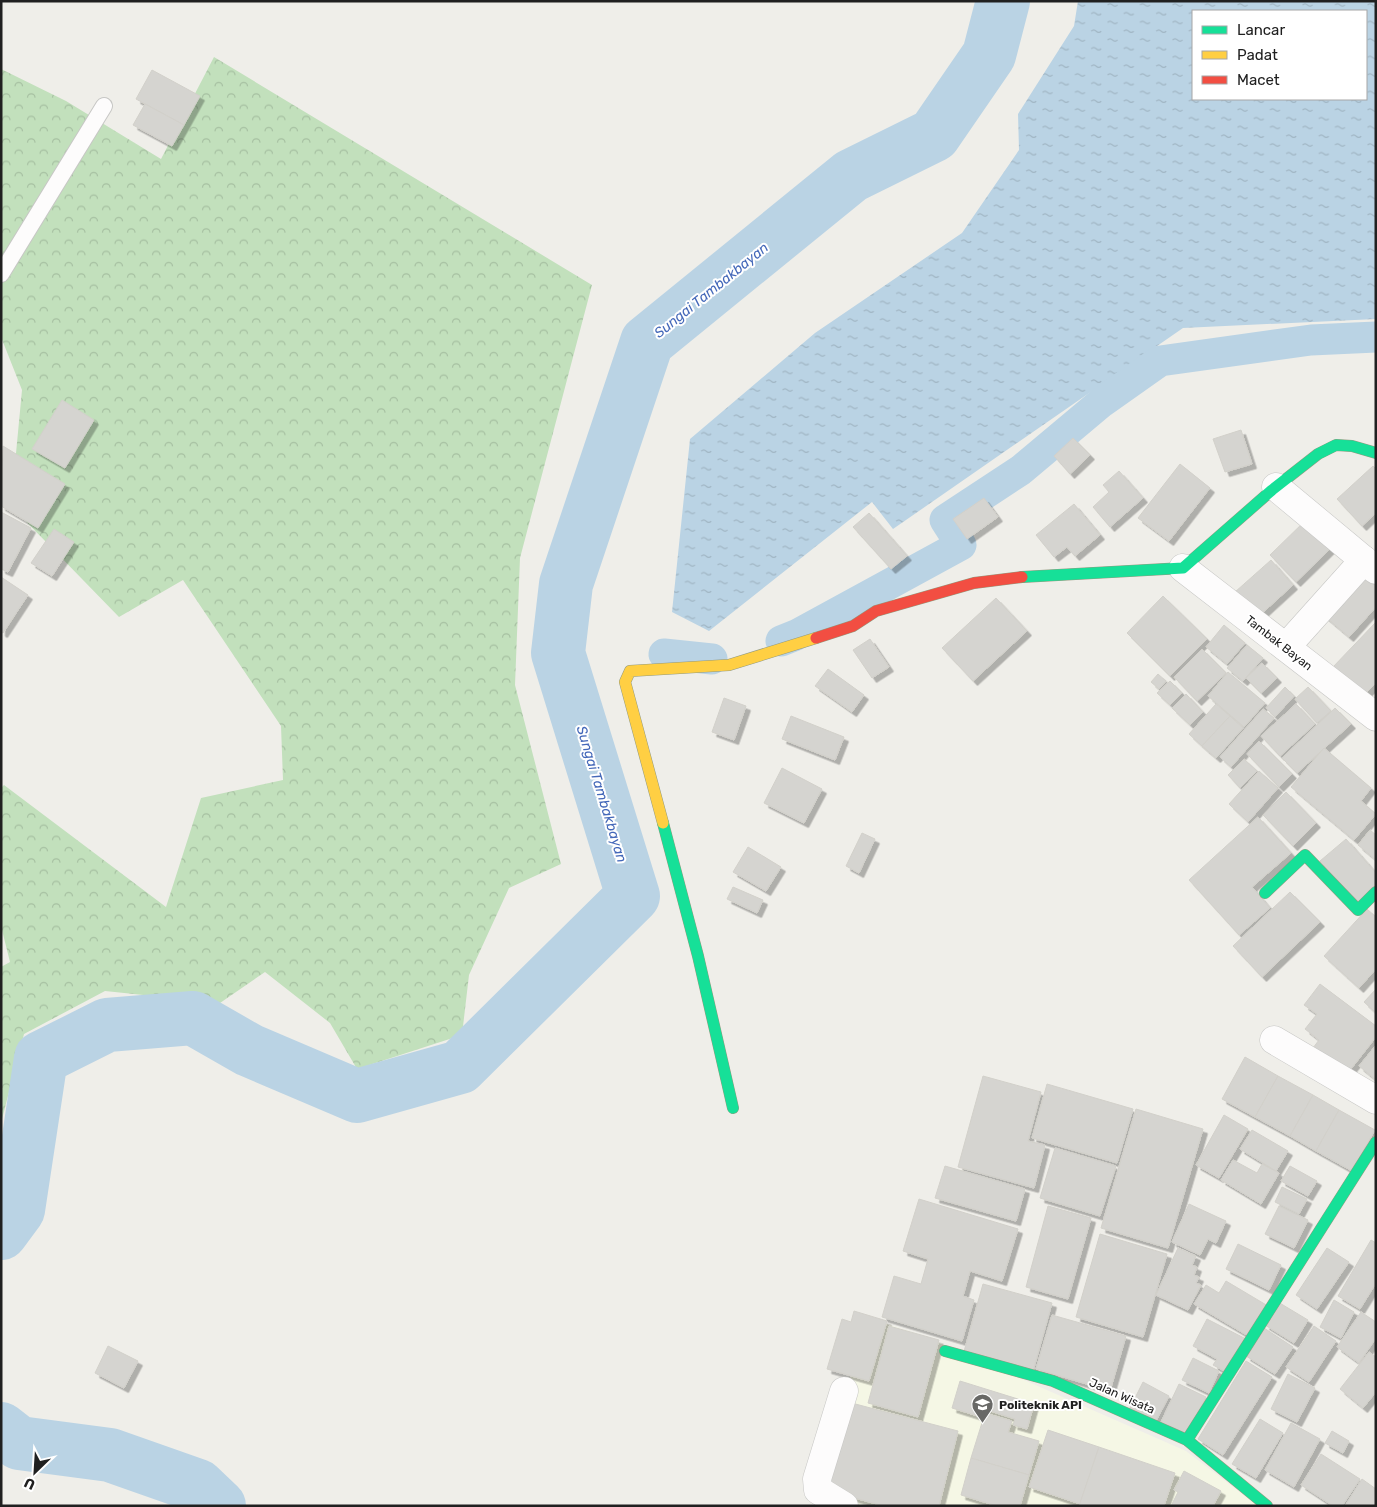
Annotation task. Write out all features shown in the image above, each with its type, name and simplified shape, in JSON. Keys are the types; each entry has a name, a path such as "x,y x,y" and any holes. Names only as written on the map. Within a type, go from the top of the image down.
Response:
{"street":[{"path":"733,1108 698,956 625,682 630,671 728,665 853,626 876,611 974,583 1019,577 1183,568 1318,454 1336,445 1352,446 1376,453"},
{"path":"1276,488 1370,565 1286,647"},
{"name":"Tambak Bayan","path":"1183,568 1286,647 1373,710"},
{"path":"1265,893 1305,855 1358,910 1376,892"},
{"path":"1274,1040 1376,1100"},
{"path":"1187,1440 1374,1149"},
{"name":"Jalan Wisata","path":"945,1351 1053,1381 1187,1440 1267,1506"},
{"path":"844,1391 817,1479 818,1490 844,1506"}],"lane":[{"path":"1,274 104,106"}],"shaded area":[{"name":"Politeknik API","path":"865,1317 924,1336 1186,1451 1258,1506 854,1506 824,1487"}],"green space":[{"path":"214,57 592,285 520,558 515,685 561,864 509,888 469,975 462,1035 357,1069 330,1023 265,972 220,1003 105,991 24,1034 1,1123 1,967 10,962 1,926 1,788 4,785 166,907 201,798 283,780 281,726 183,580 119,617 11,506 22,390 1,337 1,69 66,101 161,159"}],"water":[{"path":"1078,1 1376,1 1376,319 1183,328 893,529 872,502 709,631 672,612 690,439 815,333 962,233 1019,150 1018,114 1074,26"}],"building":[{"path":"152,70 200,96 184,125 136,99"},
{"path":"145,104 184,125 172,146 133,125"},
{"path":"62,400 94,420 65,468 32,449"},
{"path":"1241,430 1252,464 1225,472 1213,439"},
{"path":"1073,438 1090,455 1070,474 1054,456"},
{"path":"3,446 65,484 38,528 1,506"},
{"path":"1180,464 1210,488 1169,541 1138,518"},
{"path":"1373,466 1376,469 1376,513 1362,526 1337,499"},
{"path":"1119,471 1143,498 1110,527 1093,507 1109,492 1103,485"},
{"path":"984,498 998,517 967,539 953,519"},
{"path":"1074,504 1100,535 1075,556 1067,547 1054,557 1036,535"},
{"path":"1,512 31,528 8,572 1,569"},
{"path":"869,513 907,556 891,569 853,527"},
{"path":"1308,518 1334,545 1296,582 1270,555"},
{"path":"54,529 74,542 52,576 31,563"},
{"path":"1271,560 1293,585 1258,617 1235,592"},
{"path":"1361,571 1376,584 1376,607 1349,637 1322,614"},
{"path":"1,577 28,595 3,633 1,632"},
{"path":"1163,596 1207,639 1170,676 1127,633"},
{"path":"996,598 1027,631 973,681 942,648"},
{"path":"1376,622 1376,683 1363,696 1333,667"},
{"path":"1224,625 1245,643 1227,664 1206,647"},
{"path":"870,639 889,667 872,678 853,650"},
{"path":"1247,645 1263,658 1243,681 1227,668"},
{"path":"1202,649 1226,673 1197,701 1174,677"},
{"path":"1262,663 1277,678 1261,693 1246,678"},
{"path":"828,669 864,695 852,712 815,686"},
{"path":"1228,672 1265,703 1244,727 1208,696"},
{"path":"1158,674 1166,681 1159,689 1151,682"},
{"path":"1170,681 1182,693 1170,705 1157,693"},
{"path":"1285,687 1294,696 1275,717 1266,708"},
{"path":"1308,687 1331,711 1317,723 1295,699"},
{"path":"1186,694 1203,712 1190,725 1172,708"},
{"path":"724,698 746,706 734,740 712,732"},
{"path":"1216,704 1230,716 1202,746 1189,734"},
{"path":"1296,704 1315,724 1280,756 1261,736"},
{"path":"1335,708 1351,724 1297,773 1282,758"},
{"path":"1263,709 1274,718 1231,767 1220,757"},
{"path":"791,716 844,737 835,760 782,739"},
{"path":"1230,716 1243,728 1216,758 1202,746"},
{"path":"1259,741 1292,774 1279,787 1247,754"},
{"path":"1324,748 1371,788 1361,801 1376,814 1354,840 1291,787"},
{"path":"1244,759 1257,771 1240,788 1228,775"},
{"path":"782,768 822,789 804,823 764,803"},
{"path":"1259,771 1278,788 1248,822 1229,804"},
{"path":"1286,792 1316,823 1293,846 1263,815"},
{"path":"1258,817 1291,853 1252,887 1270,908 1239,935 1189,880"},
{"path":"1370,830 1376,835 1376,860 1358,845"},
{"path":"862,833 875,839 859,873 846,866"},
{"path":"1346,839 1376,873 1376,887 1356,904 1320,861"},
{"path":"748,847 781,867 766,891 733,872"},
{"path":"733,887 763,900 757,913 727,899"},
{"path":"1290,892 1320,922 1262,977 1233,946"},
{"path":"1367,909 1376,917 1376,969 1359,988 1324,956"},
{"path":"1320,984 1376,1026 1376,1037 1347,1074 1313,1048 1319,1040 1305,1029 1317,1014 1304,1005"},
{"path":"1376,989 1376,1013 1364,1002"},
{"path":"1376,1045 1376,1080 1359,1066"},
{"path":"1245,1057 1278,1076 1255,1117 1222,1099"},
{"path":"983,1076 1041,1092 1028,1141 1045,1145 1034,1188 958,1167"},
{"path":"1278,1076 1313,1095 1290,1136 1255,1117"},
{"path":"1047,1084 1133,1109 1117,1163 1032,1138"},
{"path":"1313,1095 1339,1110 1316,1151 1290,1136"},
{"path":"1136,1109 1203,1129 1168,1248 1101,1228"},
{"path":"1339,1110 1375,1130 1352,1171 1316,1151"},
{"path":"1224,1115 1248,1129 1219,1178 1196,1165"},
{"path":"1252,1130 1288,1151 1276,1171 1240,1149"},
{"path":"1055,1148 1116,1166 1100,1216 1040,1198"},
{"path":"1233,1160 1257,1173 1262,1164 1279,1173 1261,1204 1221,1180"},
{"path":"945,1166 1025,1189 1016,1221 935,1198"},
{"path":"1290,1166 1317,1181 1308,1196 1281,1181"},
{"path":"1282,1187 1307,1199 1299,1214 1275,1202"},
{"path":"919,1199 1018,1229 1002,1281 970,1271 963,1296 974,1300 962,1341 882,1317 894,1276 921,1284 928,1259 903,1251"},
{"path":"1189,1204 1226,1221 1216,1243 1208,1239 1200,1255 1172,1242"},
{"path":"1048,1206 1091,1218 1068,1299 1026,1287"},
{"path":"1279,1206 1308,1220 1294,1248 1265,1234"},
{"path":"1100,1234 1167,1254 1143,1337 1076,1317"},
{"path":"1371,1240 1376,1243 1376,1283 1360,1309 1338,1296"},
{"path":"1238,1244 1281,1265 1269,1290 1226,1269"},
{"path":"1178,1248 1196,1256 1192,1265 1197,1267 1194,1275 1199,1277 1196,1283 1201,1285 1188,1310 1156,1295"},
{"path":"1327,1248 1349,1262 1317,1309 1296,1295"},
{"path":"1226,1281 1268,1306 1250,1337 1194,1304 1206,1285 1219,1293"},
{"path":"983,1284 1052,1303 1032,1375 963,1355"},
{"path":"1334,1300 1354,1312 1341,1338 1320,1327"},
{"path":"1278,1302 1308,1320 1294,1343 1265,1325"},
{"path":"854,1311 887,1321 869,1381 827,1369 842,1319 851,1322"},
{"path":"1361,1312 1376,1322 1376,1338 1359,1363 1337,1347"},
{"path":"1052,1315 1126,1336 1110,1391 1036,1369"},
{"path":"1207,1319 1246,1339 1228,1373 1213,1365 1217,1359 1193,1346"},
{"path":"889,1326 939,1340 918,1417 868,1403"},
{"path":"1314,1326 1336,1341 1309,1382 1286,1367"},
{"path":"1264,1328 1293,1347 1275,1374 1246,1356"},
{"path":"108,1346 138,1361 124,1388 95,1373"},
{"path":"1369,1352 1376,1357 1376,1392 1363,1408 1340,1389"},
{"path":"1193,1358 1219,1371 1209,1393 1182,1380"},
{"path":"1246,1361 1272,1377 1223,1455 1198,1439"},
{"path":"1288,1374 1315,1388 1297,1422 1271,1409"},
{"path":"960,1381 1034,1404 1027,1429 1013,1425 1015,1419 984,1409 981,1417 952,1408"},
{"path":"1143,1382 1169,1396 1155,1423 1129,1410"},
{"path":"1179,1384 1206,1397 1187,1437 1160,1424"},
{"path":"844,1401 958,1431 939,1506 884,1506 821,1489"},
{"path":"985,1413 1012,1421 1008,1432 1039,1441 1029,1475 971,1458"},
{"path":"1260,1419 1283,1433 1256,1478 1232,1464"},
{"path":"1291,1423 1320,1439 1294,1487 1265,1470"},
{"path":"1048,1430 1099,1447 1080,1504 1029,1487"},
{"path":"1332,1431 1349,1441 1343,1453 1325,1443"},
{"path":"1099,1447 1175,1473 1164,1506 1079,1506"},
{"path":"1321,1454 1360,1479 1342,1506 1333,1506 1301,1485"},
{"path":"971,1458 1029,1475 1020,1506 997,1506 961,1495"},
{"path":"1184,1471 1221,1491 1213,1506 1171,1506 1178,1492 1174,1490"},
{"path":"1362,1479 1376,1489 1376,1506 1345,1506"}],"waterway":[{"name":"Sungai Tambakbayan","path":"1,1233 18,1210 41,1058 107,1025 193,1018 249,1050 357,1096 460,1067 633,896 558,653 566,584 647,342 851,176 934,135 989,55 1003,1"},
{"path":"781,641 796,635 961,545 945,520 1021,470 1102,402 1160,361 1311,340 1376,337"},
{"path":"664,654 712,659"},
{"name":"Sungai Tambakbayan","path":"1,1429 19,1443 110,1455 198,1486 219,1506"}],"traffic: fast":[{"path":"1022,577 1183,568 1272,490 1318,454 1336,445 1352,446 1376,453"},
{"path":"663,823 698,956 733,1108"},
{"path":"1265,893 1305,855 1358,910 1376,892"},
{"path":"1187,1440 1376,1142"},
{"path":"945,1351 1053,1381 1187,1440 1267,1506"}],"traffic: slow":[{"path":"663,823 625,682 630,671 729,665 816,638"}],"traffic: jam":[{"path":"816,638 853,626 876,611 974,583 1022,577"}],"place":[{"name":"Politeknik API","path":"983,1424"}]}
